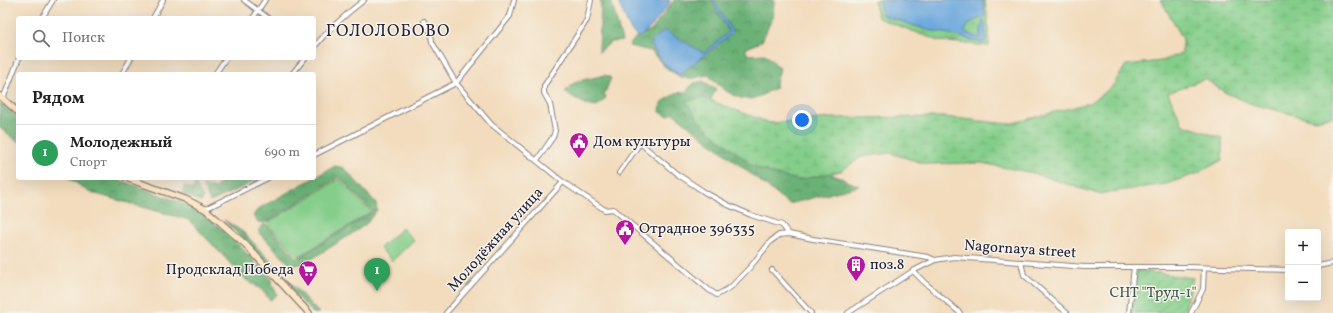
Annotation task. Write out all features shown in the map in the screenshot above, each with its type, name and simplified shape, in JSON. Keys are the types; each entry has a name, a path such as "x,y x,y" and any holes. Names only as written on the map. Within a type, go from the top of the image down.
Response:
{"street":[{"path":"43,16 53,0"},
{"path":"154,16 163,0"},
{"path":"244,0 265,16"},
{"path":"254,16 265,0"},
{"path":"316,45 344,15 364,0"},
{"path":"316,154 456,83 510,16 514,0"},
{"path":"537,160 553,137 555,131 550,104 544,92 544,86 587,20 591,0"},
{"path":"424,21 431,33 432,42 456,83 491,124 563,182 605,210 614,209 703,286 718,295 731,287 778,235 789,234 928,257 936,260"},
{"path":"16,110 2,97 18,60"},
{"path":"123,72 130,60"},
{"path":"216,72 225,60"},
{"path":"294,72 303,60"},
{"path":"619,173 640,143 677,174 728,206 751,215 782,224 789,234"},
{"path":"141,180 205,209 245,244 310,313"},
{"path":"205,209 264,180"},
{"name":"Молодёжная улица","path":"446,313 563,182"},
{"name":"Nagornaya street","path":"848,313 913,271 936,260 954,257 1085,267 1285,270"},
{"path":"1021,262 1024,275 1067,313"},
{"path":"1321,265 1333,263"},
{"path":"1129,313 1134,267"},
{"path":"1191,313 1203,289 1204,268"},
{"path":"772,270 811,313"},
{"path":"913,271 960,313"}],"green space":[{"path":"601,0 611,0 622,41 611,42 599,52"},
{"path":"674,0 774,0 773,16 762,41 745,49 748,55 765,54 780,68 775,88 759,96 750,99 743,99 730,94 708,75 689,79 682,78 665,67 651,51 629,46 636,37 652,30"},
{"path":"874,0 985,0 988,19 989,46 939,41 878,18"},
{"path":"1161,0 1333,0 1333,116 1315,120 1252,104 1224,92 1205,79 1168,93 1183,125 1222,138 1222,160 1196,174 1166,184 1098,194 1033,173 981,163 926,164 890,153 861,157 841,171 799,180 777,175 754,167 712,133 699,120 686,101 703,98 770,123 831,118 944,117 1009,124 1089,103 1112,87 1126,65 1161,61 1182,53 1183,39"},
{"path":"605,75 611,78 604,95 606,96 605,99 597,106 585,104 565,92 575,82"},
{"path":"703,81 716,89 711,99 727,115 742,136 859,186 789,204 673,113 668,116 660,112 661,103 676,93 685,92 694,83"},
{"path":"0,103 16,116 16,140 0,128"},
{"path":"335,166 344,168 376,203 377,210 365,225 342,240 305,263 291,266 258,231 263,225 267,225 297,259 373,212 339,177 265,223 258,222 253,216 258,209 310,180 316,180 316,177"},
{"path":"339,179 371,212 298,257 267,223"},
{"path":"72,180 119,180 194,208 226,232 239,245 270,278 277,295 270,300 261,289 246,280 189,220 89,192"},
{"path":"222,180 258,180 210,202 202,184 215,189"},
{"path":"195,183 203,198 201,202 182,193 185,185 193,190"},
{"path":"224,220 243,232 319,313 313,313"},
{"path":"402,228 414,240 392,261 380,248"},
{"name":"СНТ \"Труд-1\"","path":"1137,270 1193,278 1184,313 1128,313"}],"water":[{"path":"617,0 670,0 669,4 651,27 639,38 631,31"},
{"path":"712,0 714,0 733,33 679,75 663,63 650,44 664,30 704,53 729,32"},
{"path":"879,0 983,0 985,16 970,23 964,32 980,38 982,22 985,21 986,41 982,43 950,34 928,30 882,15"}],"place":[{"name":"Дом культуры","path":"579,159"},
{"name":"Отрадное 396335","path":"625,246"},
{"name":"поз.8","path":"856,282"},
{"name":"Продсклад Победа","path":"308,287"},
{"name":"Молодежный","path":"377,291"}],"district":[{"name":"ГОЛОЛОБОВО","path":"388,31"}]}
